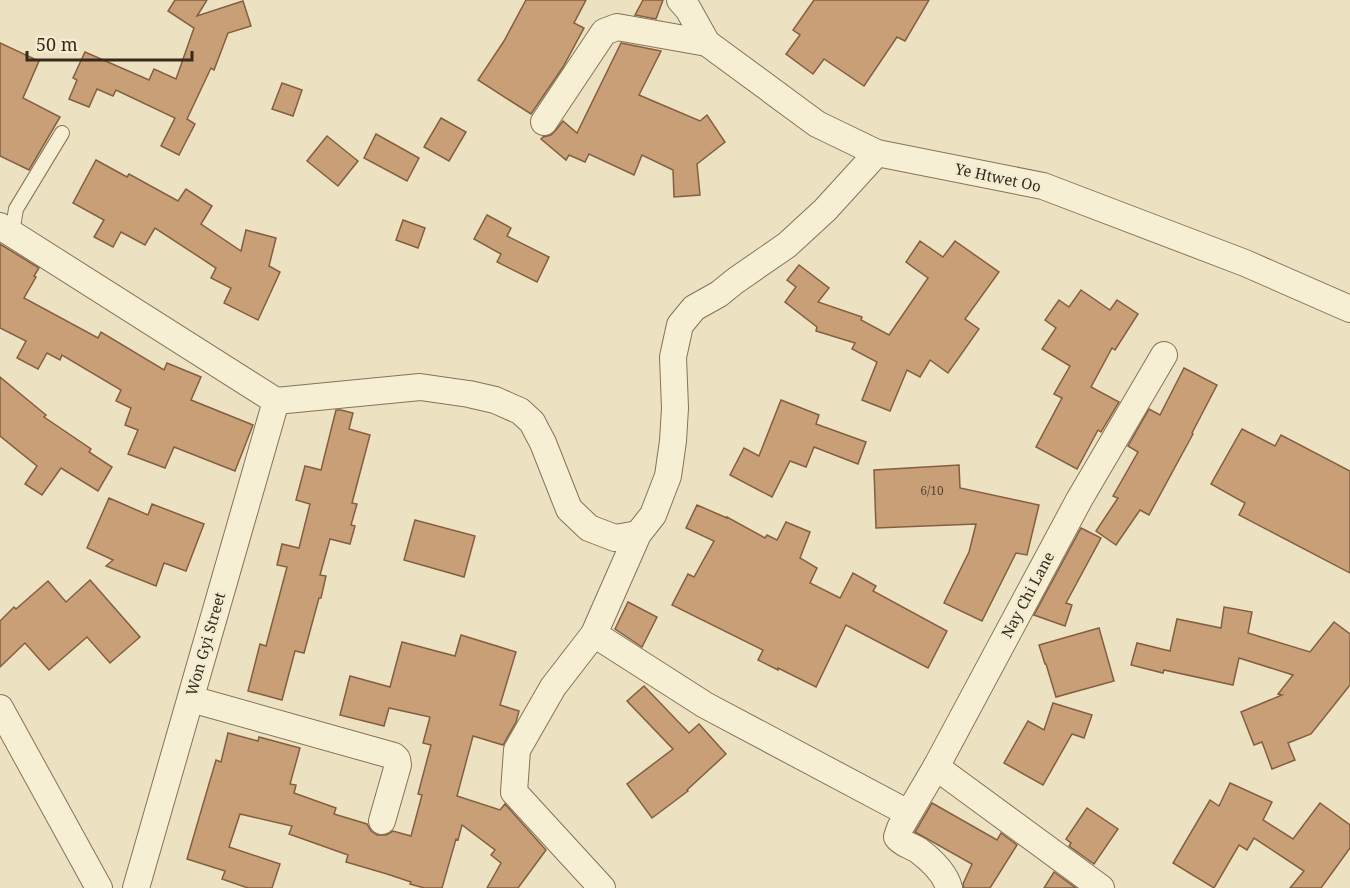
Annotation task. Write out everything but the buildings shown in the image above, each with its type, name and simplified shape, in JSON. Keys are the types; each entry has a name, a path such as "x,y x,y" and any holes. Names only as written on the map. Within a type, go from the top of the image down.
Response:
{"street":[{"name":"Ye Htwet Oo","path":"692,3 707,43 817,124 877,153 1043,186 1245,263 1350,309"},
{"path":"544,122 604,32 616,27 707,43"},
{"path":"602,888 514,792 517,750 554,687 594,634 638,534 653,515 668,476 675,408 673,357 680,325 694,308 719,294 787,245 825,210 877,153"},
{"path":"6,230 276,401 420,387 495,400 520,411 532,422 543,443 569,509 589,528 615,538 638,534"},
{"name":"Nay Chi Lane","path":"949,888 947,881 934,864 916,849 901,842 897,837 900,828 936,767 1079,500 1164,355"},
{"name":"Won Gyi Street","path":"136,888 276,401"},
{"path":"594,634 705,705 908,813"},
{"path":"191,699 394,756 398,765 382,820"},
{"path":"0,708 99,888"},
{"path":"936,767 1101,888"}],"lane":[{"path":"6,230 16,209 62,133"}]}
